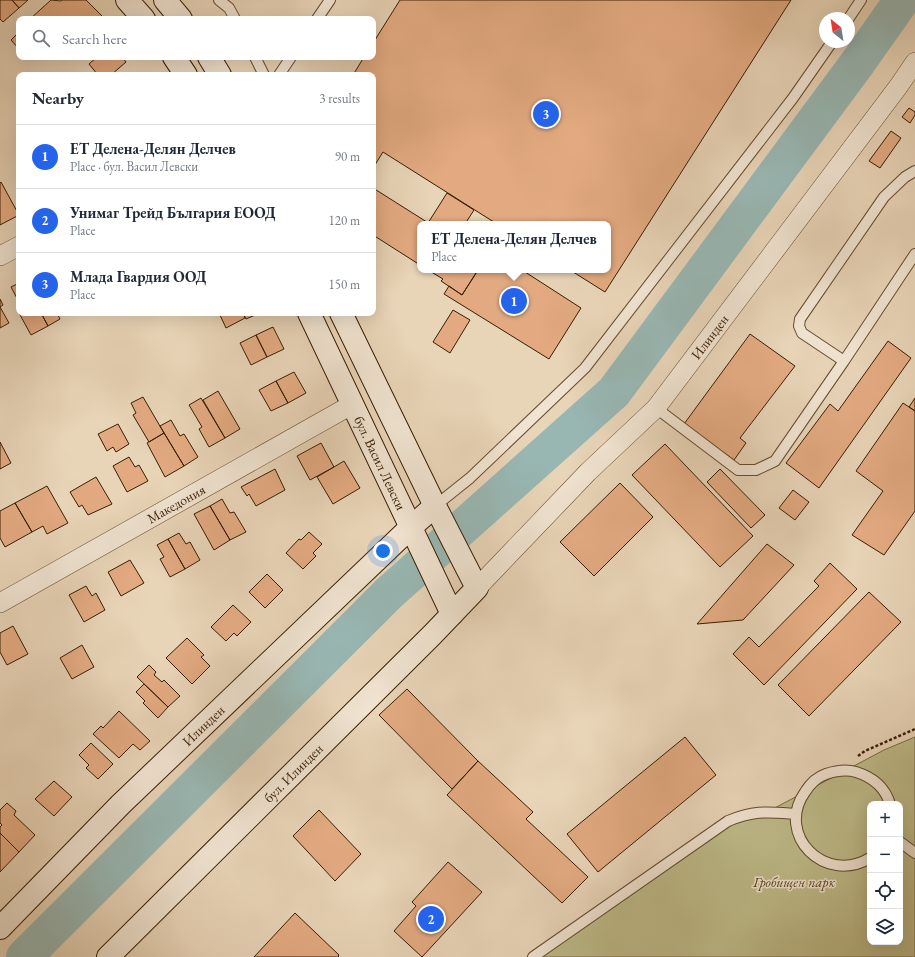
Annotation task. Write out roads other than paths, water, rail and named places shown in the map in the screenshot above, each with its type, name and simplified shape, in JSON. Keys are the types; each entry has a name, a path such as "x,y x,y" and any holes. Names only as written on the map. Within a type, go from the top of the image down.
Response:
{"main road":[{"path":"127,0 141,16"},
{"path":"165,0 179,16"},
{"path":"176,60 184,72"},
{"path":"211,60 218,72"},
{"name":"бул. Васил Левски","path":"310,316 452,614"},
{"path":"343,316 477,588"},
{"path":"414,535 440,515"},
{"name":"Илинден","path":"0,928 121,804 414,535"},
{"name":"бул. Илинден","path":"108,957 432,635 477,588"}],"street":[{"name":"Илинден","path":"477,588 588,472 656,408 898,87 915,62"},
{"path":"0,256 16,248"},
{"name":"Македония","path":"2,596 353,404"}],"lane":[{"path":"219,0 229,8 233,16"},
{"path":"319,16 330,0"},
{"path":"853,12 862,0"},
{"path":"440,515 470,478 585,368 793,98 828,48"},
{"path":"256,60 262,72"},
{"path":"281,72 289,60"},
{"path":"844,362 802,333 799,326 800,319 884,197 915,171"},
{"path":"656,408 738,470 756,470 774,461 844,362 915,254"},
{"path":"867,860 862,863 846,867 830,865 815,857 804,846 797,831 796,814 800,798 809,785 822,776 838,770 853,771 867,776 879,785 889,801"},
{"path":"533,957 728,821 744,814 761,812 796,814"},
{"path":"903,844 915,854"}],"waterway":[{"path":"24,957 389,593 614,392 859,61 902,0"}],"place":[{"name":"Млада Гвардия ООД","path":"546,114"},
{"name":"ЕТ Делена-Делян Делчев","path":"514,301"},
{"name":"Унимаг Трейд България ЕООД","path":"431,919"}],"park label":[{"name":"Гробищен парк","path":"794,882"}]}
